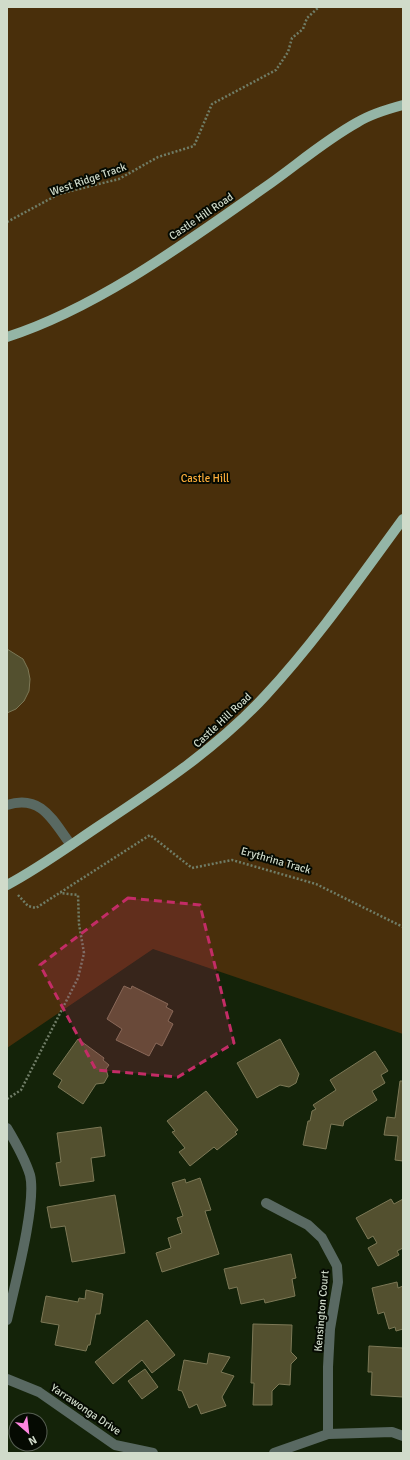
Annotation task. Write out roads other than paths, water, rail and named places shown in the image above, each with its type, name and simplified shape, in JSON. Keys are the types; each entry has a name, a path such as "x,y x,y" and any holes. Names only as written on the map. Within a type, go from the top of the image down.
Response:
{"main road":[{"name":"Castle Hill Road","path":"7,337 32,330 103,293 205,229 358,121 403,104"},
{"name":"Castle Hill Road","path":"9,884 158,788 196,760 231,729 265,696 297,659 403,519"}],"street":[{"path":"7,805 18,801 33,803 44,810 71,845"},
{"path":"7,1128 19,1149 30,1176 28,1219 7,1320"},
{"name":"Kensington Court","path":"266,1203 308,1225 322,1238 337,1266 338,1282 330,1329 328,1366 328,1434"},
{"name":"Yarrawonga Drive","path":"7,1379 39,1392 115,1444 153,1453"},
{"path":"274,1453 328,1434 392,1432 403,1436"}],"park label":[{"name":"Castle Hill","path":"205,478"}]}
